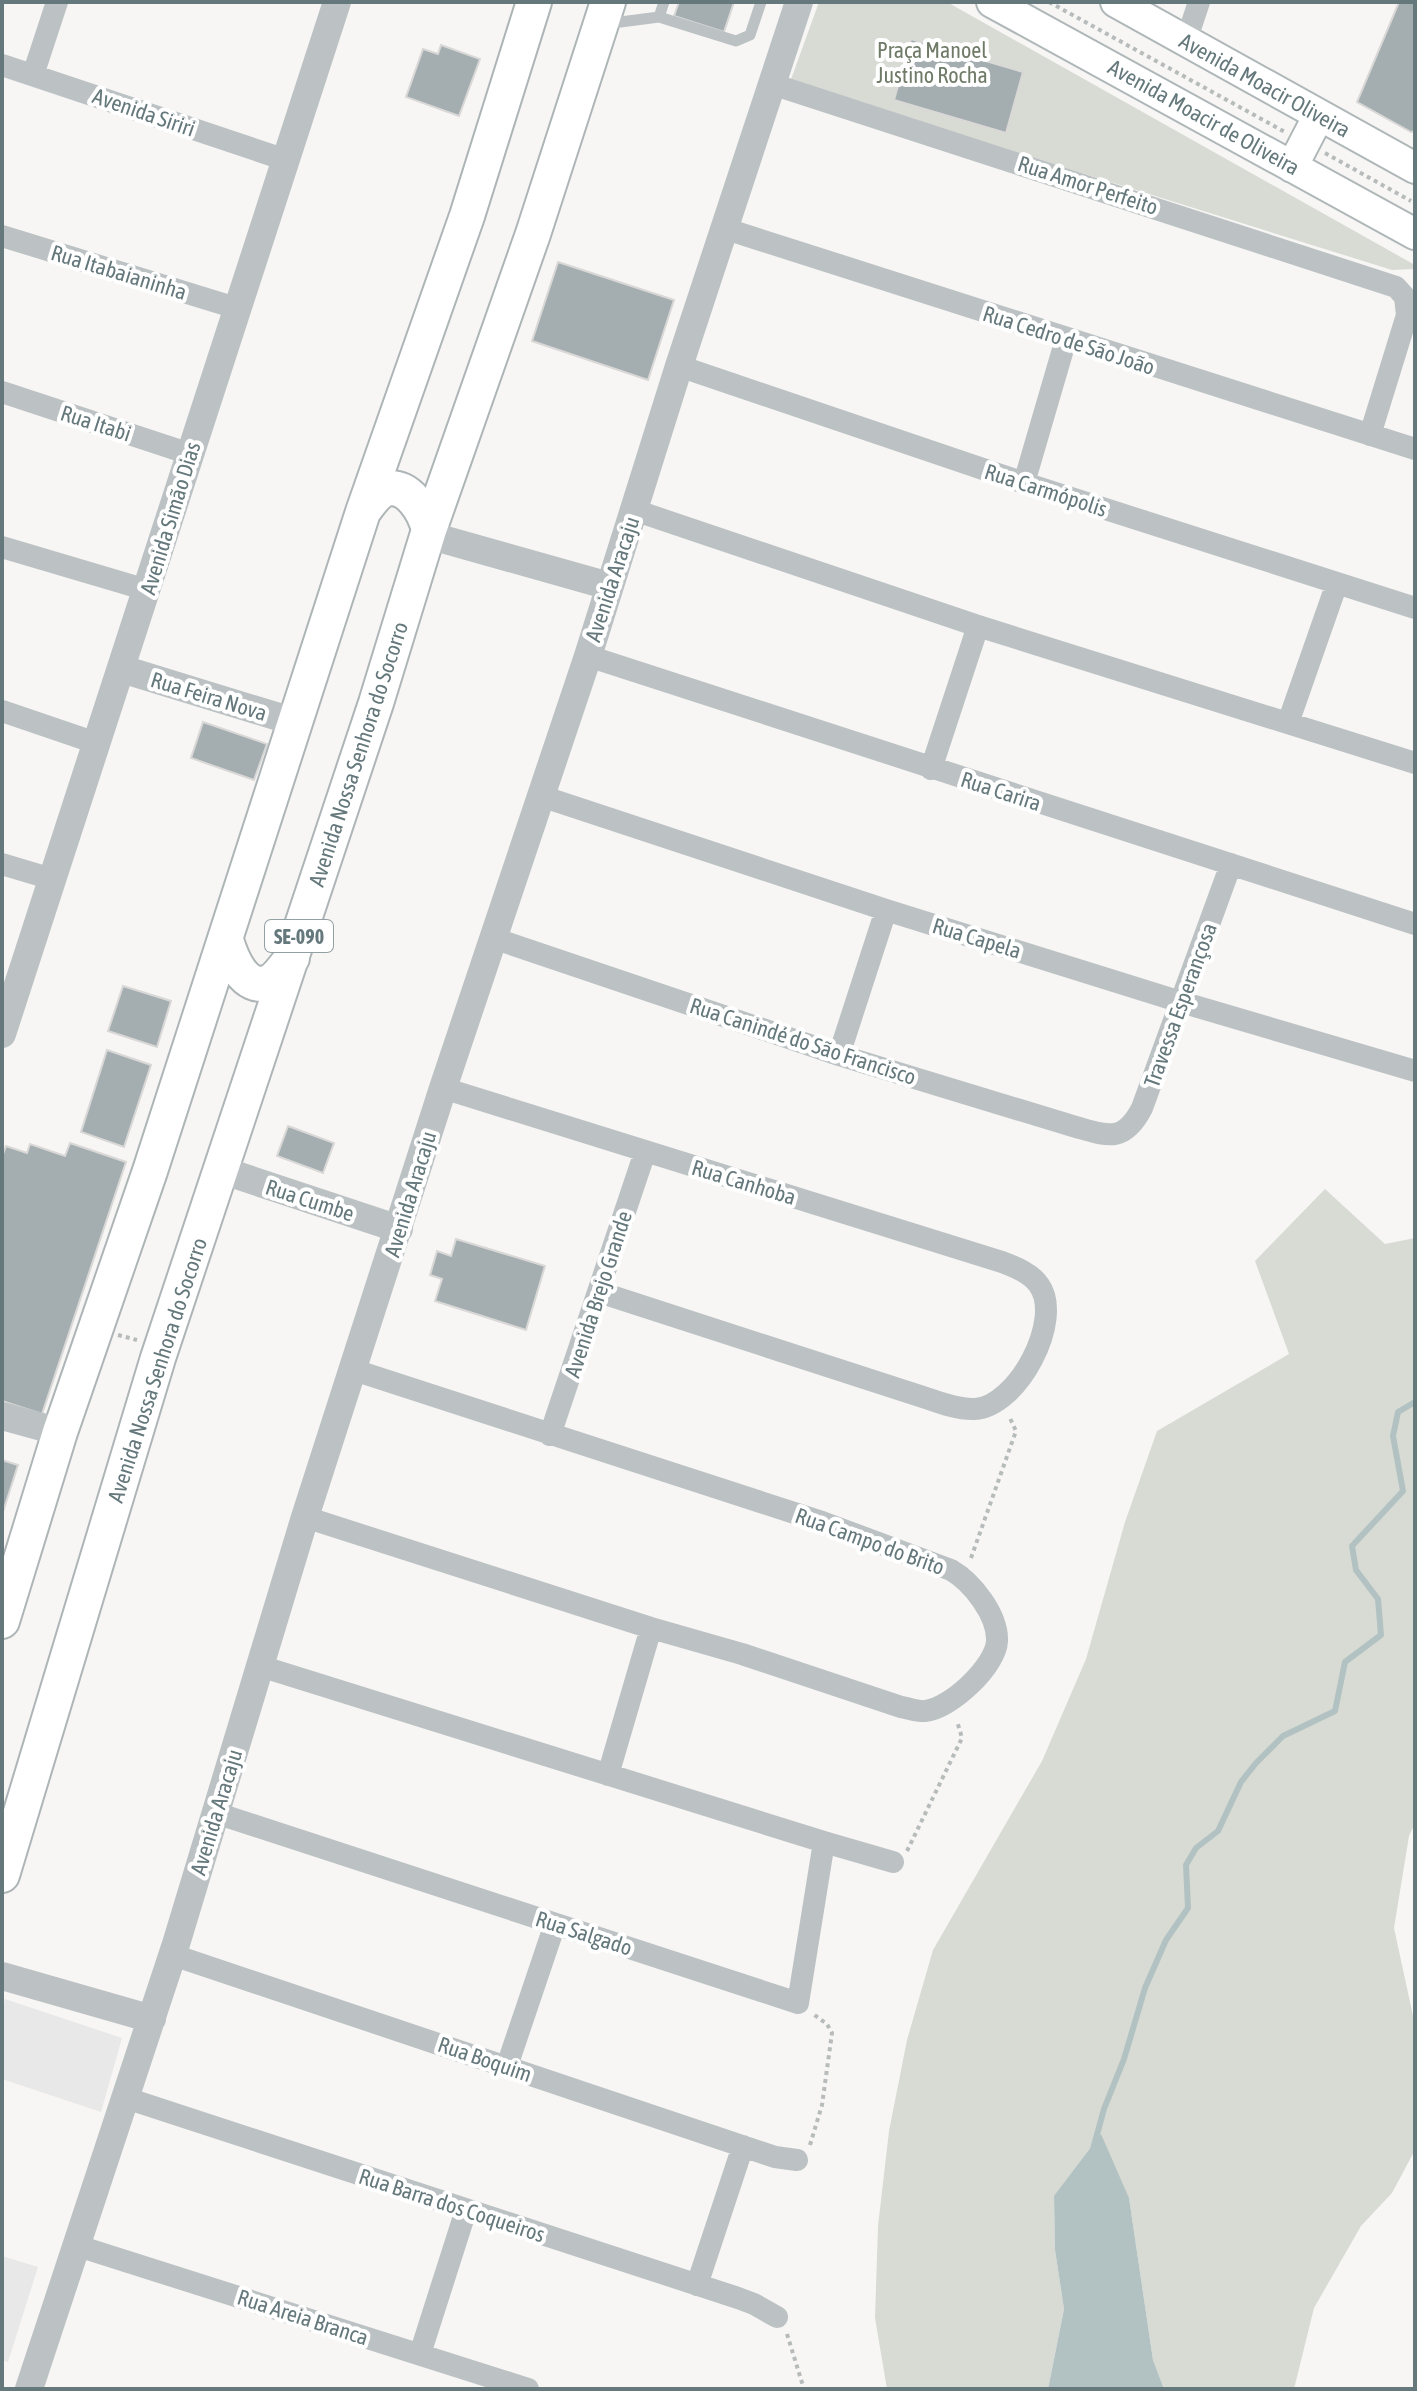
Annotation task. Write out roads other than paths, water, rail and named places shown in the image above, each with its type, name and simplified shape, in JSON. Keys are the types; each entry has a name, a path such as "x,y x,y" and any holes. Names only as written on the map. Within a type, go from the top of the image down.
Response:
{"main road":[{"name":"SE-090","path":"4,1607 226,940 363,512 467,216 534,2"},
{"name":"Avenida Moacir de Oliveira","path":"992,2 1298,155 1415,234"},
{"name":"Avenida Moacir Oliveira","path":"1116,2 1415,168"},
{"name":"Avenida Nossa Senhora do Socorro","path":"2,1875 162,1348 292,958 428,533 533,234 604,14"},
{"path":"1298,155 1319,115"},
{"path":"363,512 381,491 388,488 419,505 428,533"},
{"path":"226,940 238,969 257,983 272,980 292,958"}],"street":[{"path":"33,75 57,2"},
{"name":"Avenida Simão Dias","path":"3,1026 122,669 337,2"},
{"name":"Avenida Aracaju","path":"32,2388 173,1955 305,1517 799,2"},
{"path":"1186,41 1199,2"},
{"name":"Avenida Siriri","path":"2,65 286,160"},
{"name":"Rua Amor Perfeito","path":"772,84 1372,277 1401,291 1407,303 1405,327 1370,435"},
{"name":"Rua Cedro de São João","path":"723,228 1415,449"},
{"name":"Rua Itabaianinha","path":"2,236 236,308"},
{"path":"1024,483 1066,339"},
{"name":"Rua Carmópolis","path":"679,366 1024,483 1415,608"},
{"name":"Rua Itabi","path":"2,392 190,454"},
{"path":"634,510 978,626 1415,763"},
{"path":"428,533 609,586"},
{"path":"2,547 147,590"},
{"path":"1288,723 1337,583"},
{"path":"931,769 978,626"},
{"name":"Rua Carira","path":"588,656 1415,924"},
{"name":"Rua Feira Nova","path":"122,669 295,722"},
{"path":"2,711 96,743"},
{"name":"Rua Capela","path":"541,796 886,910 1415,1071"},
{"path":"2,864 52,879"},
{"name":"Travessa Esperançosa","path":"1116,1135 1129,1129 1137,1118 1231,864"},
{"path":"839,1055 886,910"},
{"name":"Rua Canindé do São Francisco","path":"493,938 839,1055 1076,1127 1116,1135"},
{"name":"Rua Canhoba","path":"443,1088 974,1252 1019,1269 1040,1286 1046,1313 1041,1338 1019,1379 1000,1399 974,1409 926,1398 599,1292"},
{"name":"Avenida Brejo Grande","path":"550,1435 645,1152"},
{"name":"Rua Cumbe","path":"221,1170 399,1229"},
{"name":"Rua Campo do Brito","path":"305,1517 924,1712 952,1699 976,1678 997,1643 992,1620 977,1595 963,1579 938,1565 822,1522 354,1370"},
{"path":"2,1416 60,1432"},
{"path":"608,1775 651,1628"},
{"path":"260,1666 893,1862"},
{"name":"Rua Salgado","path":"216,1813 798,2003 824,1842"},
{"path":"507,2066 555,1924"},
{"name":"Rua Boquim","path":"173,1955 781,2159 797,2160"},
{"path":"2,1976 152,2019"},
{"name":"Rua Barra dos Coqueiros","path":"126,2098 754,2304 777,2317"},
{"path":"697,2285 743,2146"},
{"path":"420,2354 466,2210"},
{"name":"Rua Areia Branca","path":"78,2246 528,2389"}],"lane":[{"path":"659,17 664,2"},
{"path":"604,14 659,17 736,41 750,35 761,2"}],"waterway":[{"path":"1093,2149 1145,1988 1166,1940 1188,1908 1186,1865 1196,1848 1218,1831 1241,1782 1256,1763 1283,1736 1335,1711 1345,1662 1381,1635 1378,1599 1356,1570 1352,1546 1403,1491 1393,1436 1398,1412 1415,1402"}],"park label":[{"name":"Praça Manoel Justino Rocha","path":"932,62"}]}
